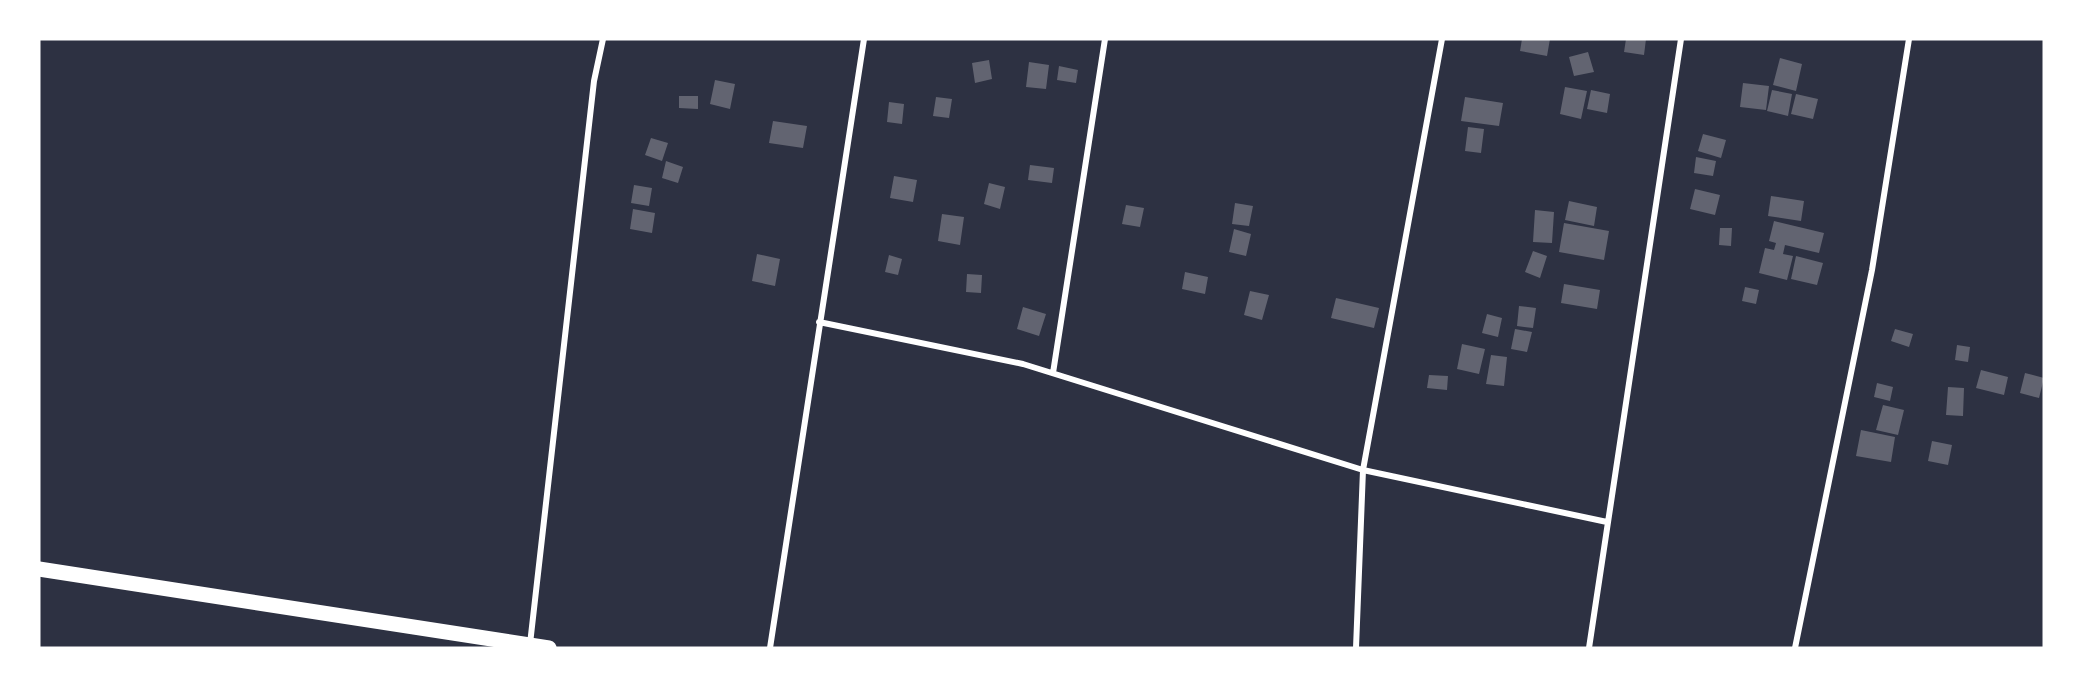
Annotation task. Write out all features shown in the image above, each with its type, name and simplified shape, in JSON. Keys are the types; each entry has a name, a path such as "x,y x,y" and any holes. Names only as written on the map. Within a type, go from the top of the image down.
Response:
{"main road":[{"path":"39,569 549,648"}],"street":[{"path":"529,646 594,81 603,39"},
{"path":"770,648 864,39"},
{"path":"1053,373 1105,39"},
{"path":"1356,648 1363,470 1442,39"},
{"path":"1589,648 1681,39"},
{"path":"1796,648 1872,270 1909,39"},
{"path":"819,322 1023,364 1363,470 1607,522"}],"building":[{"path":"1522,39 1550,39 1547,56 1520,51"},
{"path":"1626,39 1646,39 1644,55 1624,52"},
{"path":"1588,52 1594,72 1574,76 1569,57"},
{"path":"1780,58 1802,64 1796,91 1773,85"},
{"path":"989,60 992,79 975,83 972,63"},
{"path":"1029,62 1049,65 1046,89 1026,87"},
{"path":"1059,66 1078,70 1076,83 1057,80"},
{"path":"715,80 735,84 730,109 710,104"},
{"path":"1743,83 1769,86 1766,110 1740,107"},
{"path":"1565,87 1587,91 1581,119 1560,114"},
{"path":"1591,90 1610,94 1607,113 1587,109"},
{"path":"1772,90 1792,94 1788,116 1767,111"},
{"path":"1796,94 1818,99 1813,119 1791,114"},
{"path":"679,96 698,96 698,109 679,108"},
{"path":"936,97 952,99 949,118 933,116"},
{"path":"1465,97 1503,103 1499,126 1461,121"},
{"path":"889,102 904,104 902,124 887,122"},
{"path":"773,121 807,126 803,148 769,143"},
{"path":"1468,127 1484,129 1481,153 1465,151"},
{"path":"1703,134 1726,140 1721,158 1698,151"},
{"path":"651,138 668,143 662,161 645,155"},
{"path":"1696,157 1716,161 1713,176 1694,173"},
{"path":"666,161 683,167 678,183 662,178"},
{"path":"1030,165 1054,168 1052,183 1028,180"},
{"path":"894,176 917,180 913,202 890,198"},
{"path":"989,183 1005,187 1000,209 984,204"},
{"path":"634,185 652,188 649,206 631,203"},
{"path":"1695,189 1720,195 1715,215 1690,209"},
{"path":"1771,196 1804,201 1801,221 1768,216"},
{"path":"1569,201 1597,207 1594,226 1565,220"},
{"path":"1235,203 1253,206 1249,226 1232,224"},
{"path":"1126,205 1144,208 1140,227 1122,224"},
{"path":"633,209 655,213 652,233 630,229"},
{"path":"1535,210 1554,212 1552,243 1533,242"},
{"path":"942,214 964,217 960,245 938,241"},
{"path":"1774,221 1824,233 1819,253 1785,245 1783,254 1793,256 1787,280 1759,273 1765,248 1774,250 1776,243 1769,241"},
{"path":"1564,223 1609,231 1604,260 1559,252"},
{"path":"1720,228 1732,228 1731,246 1719,245"},
{"path":"1234,229 1251,234 1246,256 1229,252"},
{"path":"1533,251 1547,256 1540,278 1525,272"},
{"path":"757,254 780,259 775,286 752,281"},
{"path":"889,255 902,259 898,275 885,272"},
{"path":"1796,256 1823,263 1817,285 1791,279"},
{"path":"1185,272 1208,277 1205,294 1182,289"},
{"path":"967,274 982,275 981,293 966,292"},
{"path":"1564,284 1600,290 1597,309 1561,303"},
{"path":"1745,287 1759,290 1756,304 1742,301"},
{"path":"1250,291 1269,295 1262,320 1244,315"},
{"path":"1336,298 1379,308 1374,328 1331,318"},
{"path":"1519,306 1536,308 1533,328 1517,326"},
{"path":"1023,307 1046,314 1039,336 1017,329"},
{"path":"1487,314 1502,318 1498,337 1482,333"},
{"path":"1515,329 1532,332 1527,352 1511,349"},
{"path":"1895,329 1913,334 1909,347 1891,341"},
{"path":"1462,344 1485,349 1479,374 1457,369"},
{"path":"1957,345 1970,347 1968,362 1955,360"},
{"path":"1491,355 1507,357 1504,386 1486,384"},
{"path":"1981,370 2008,377 2004,395 1976,388"},
{"path":"2025,373 2044,378 2039,398 2020,393"},
{"path":"1429,375 1448,376 1447,390 1427,388"},
{"path":"1877,383 1893,387 1890,401 1874,397"},
{"path":"1948,387 1964,388 1963,416 1946,415"},
{"path":"1883,405 1904,410 1898,435 1876,430"},
{"path":"1861,430 1895,437 1891,462 1856,456"},
{"path":"1932,441 1952,445 1948,465 1928,461"}]}
